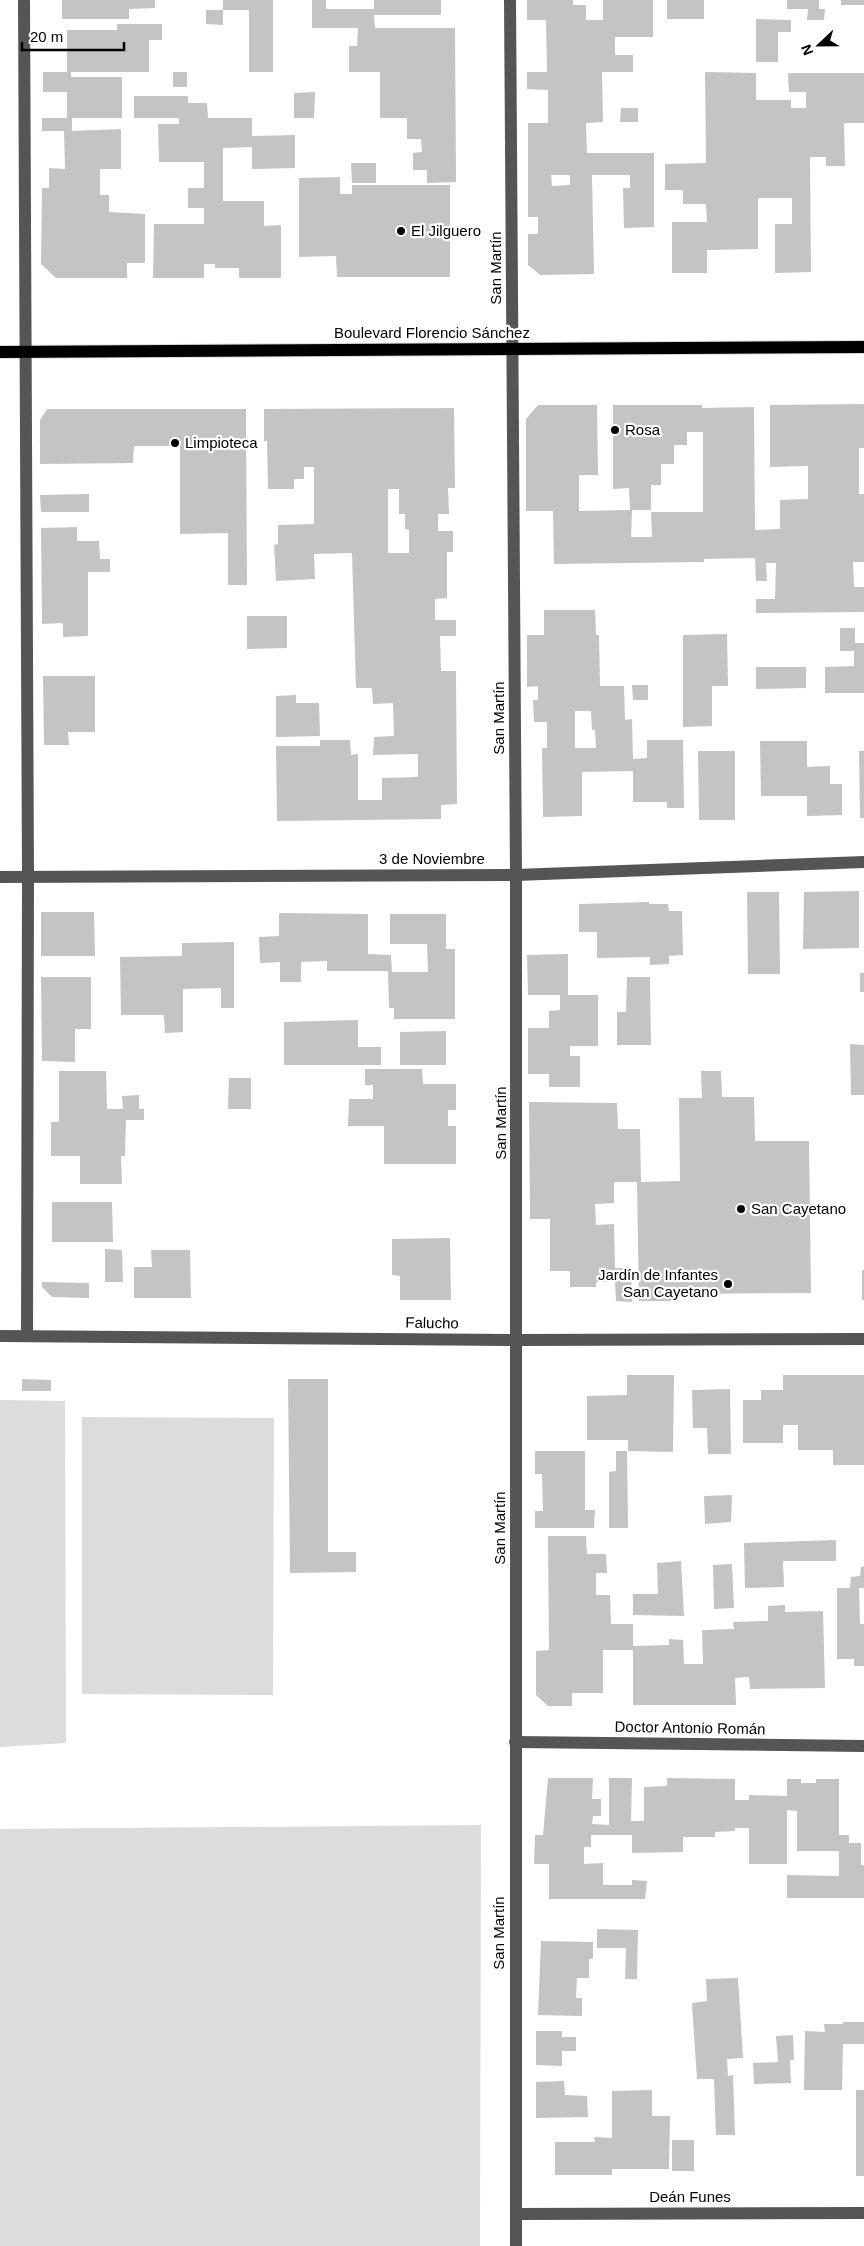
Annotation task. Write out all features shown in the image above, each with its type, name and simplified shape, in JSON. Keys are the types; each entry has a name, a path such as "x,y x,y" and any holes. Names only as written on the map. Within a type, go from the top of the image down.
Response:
{"main road":[{"name":"Boulevard Florencio Sánchez","path":"0,352 864,347"}],"street":[{"path":"24,0 28,876 27,1336"},
{"name":"San Martín","path":"510,0 516,875 516,2246"},
{"name":"3 de Noviembre","path":"0,877 516,875 864,862"},
{"name":"Falucho","path":"0,1336 517,1340 864,1339"},
{"name":"Doctor Antonio Román","path":"515,1742 864,1746"},
{"name":"Deán Funes","path":"516,2214 864,2212"}],"shaded area":[{"path":"0,1400 65,1401 66,1743 0,1747"},
{"path":"82,1417 274,1418 273,1695 82,1694"},
{"path":"481,1825 480,2246 0,2246 0,1829"}],"building":[{"path":"62,0 155,0 155,8 129,9 129,19 62,19"},
{"path":"223,0 273,0 273,72 249,72 249,10 223,10"},
{"path":"312,0 326,0 326,9 374,9 374,0 441,0 441,15 374,15 375,28 455,28 456,182 427,183 427,170 413,170 413,153 422,152 421,139 407,139 407,118 380,118 380,72 349,72 349,46 357,46 358,28 312,28"},
{"path":"527,0 573,0 573,5 586,5 586,20 603,20 603,0 653,0 653,37 615,37 615,55 633,55 633,72 602,72 603,122 586,123 587,153 654,153 654,227 624,228 623,188 630,188 630,175 592,175 594,274 540,275 528,265 528,234 538,234 538,217 528,217 528,123 548,123 548,90 527,89 527,72 547,72 546,20 527,20","holes":["551,175 570,175 570,185 552,186"]},
{"path":"667,0 704,0 704,19 667,19"},
{"path":"787,0 819,0 819,9 825,9 824,20 807,20 808,9 787,9"},
{"path":"841,0 864,0 864,5 841,5"},
{"path":"206,10 223,10 223,25 206,24"},
{"path":"756,19 791,20 791,32 778,32 778,62 756,62"},
{"path":"117,24 162,24 162,40 149,40 149,72 71,72 71,77 122,77 122,118 72,118 72,131 121,129 121,169 100,169 100,195 109,195 109,212 145,214 145,263 127,263 127,278 56,278 41,264 42,188 49,188 49,168 65,169 64,131 42,131 42,118 67,118 67,92 43,92 43,72 67,72 67,30 117,30"},
{"path":"173,72 187,72 187,87 173,87"},
{"path":"705,72 756,73 756,100 791,100 791,108 806,108 806,92 789,92 788,73 864,73 864,123 844,123 845,166 826,166 826,157 810,157 811,272 775,273 775,224 792,224 792,198 758,198 758,249 707,250 707,273 672,273 672,222 707,222 706,204 683,204 683,190 665,190 665,164 706,163"},
{"path":"315,92 314,118 294,118 294,93"},
{"path":"134,96 188,96 188,103 207,103 208,118 252,118 252,136 295,135 295,168 252,169 252,147 223,148 223,201 264,201 264,226 281,225 281,278 239,278 239,268 215,268 215,264 204,264 204,278 153,278 154,224 204,224 204,208 188,208 188,188 204,188 204,162 159,162 158,124 179,124 179,118 134,118"},
{"path":"621,108 638,108 638,122 620,122"},
{"path":"351,163 376,163 376,183 352,183"},
{"name":"El Jilguero","path":"340,177 340,194 352,194 352,185 450,185 450,277 337,277 336,256 299,257 299,178"},
{"path":"864,404 864,448 859,448 859,494 864,494 864,562 853,562 854,587 864,587 864,612 756,613 756,599 775,599 776,563 766,563 767,581 756,581 755,558 704,559 704,562 554,564 553,511 526,511 526,419 538,405 597,405 598,475 579,475 579,511 630,510 629,488 613,489 613,405 702,405 702,408 754,407 755,530 780,529 780,500 808,499 808,466 770,467 770,405","holes":["687,432 703,432 703,512 651,512 652,537 631,537 632,510 651,510 651,485 661,485 661,464 674,464 674,445 687,445"]},
{"path":"454,408 455,488 448,488 449,514 438,514 438,531 453,531 453,552 447,552 447,598 435,599 435,620 456,620 456,636 440,636 441,671 456,671 457,804 441,805 441,819 277,821 276,746 320,746 320,740 350,740 351,755 358,754 358,800 382,800 382,778 418,777 418,754 373,755 374,737 394,736 393,703 373,704 372,688 356,688 352,553 314,554 315,579 276,581 274,545 278,544 278,525 314,524 314,467 304,467 304,479 294,479 294,489 268,489 267,441 264,441 264,409","holes":["388,489 399,489 399,514 405,514 405,529 409,530 409,553 388,553"]},
{"path":"47,409 246,409 247,585 228,585 228,533 180,534 180,446 134,446 133,463 40,464 40,420"},
{"path":"89,494 89,512 41,512 40,495"},
{"path":"77,527 77,541 99,541 100,559 110,559 110,572 88,572 88,636 63,637 63,623 42,624 41,528"},
{"path":"544,610 595,610 596,635 599,635 600,686 624,686 625,720 632,719 633,759 647,758 647,740 683,740 684,808 667,808 667,802 633,802 633,771 582,772 582,816 543,817 542,748 547,748 547,722 534,722 533,700 538,700 538,686 527,687 527,635 544,635","holes":["575,711 591,711 592,730 595,730 596,748 575,748"]},
{"path":"247,616 287,616 287,648 247,649"},
{"path":"840,628 855,628 855,643 864,643 864,693 825,693 825,667 854,666 854,651 840,651"},
{"path":"727,634 728,686 712,686 712,726 683,727 683,635"},
{"path":"756,667 806,667 806,688 756,689"},
{"path":"43,676 95,676 95,732 68,732 69,745 44,745"},
{"path":"632,685 648,685 648,700 633,700"},
{"path":"296,695 296,703 319,703 320,736 276,737 276,696"},
{"path":"760,741 807,741 807,767 830,766 830,784 842,784 842,815 807,816 807,796 761,796"},
{"path":"698,751 735,751 735,820 699,820"},
{"path":"859,751 864,751 864,818 860,818"},
{"path":"859,891 859,948 803,949 804,892"},
{"path":"747,892 779,892 780,974 748,974"},
{"path":"649,902 649,904 668,904 669,911 682,911 683,955 669,956 669,964 650,965 650,957 597,958 597,932 579,932 579,904"},
{"path":"41,912 94,912 95,956 41,956"},
{"path":"279,913 368,914 368,954 391,955 392,972 428,972 427,944 390,944 390,914 446,914 446,949 455,949 455,1019 394,1019 394,1008 389,1008 388,971 327,971 327,961 301,962 301,982 280,982 280,962 260,963 259,937 279,936"},
{"path":"234,942 234,1008 221,1008 221,988 183,989 183,1032 165,1033 164,1015 121,1015 120,957 182,956 182,943"},
{"path":"568,954 568,995 598,995 598,1046 570,1046 570,1056 580,1056 580,1087 549,1087 549,1074 528,1074 528,1028 549,1028 549,1011 560,1010 560,995 528,995 527,955"},
{"path":"860,973 864,973 864,992 860,992"},
{"path":"41,977 91,977 91,1029 75,1029 75,1062 42,1061"},
{"path":"627,977 650,977 651,1045 617,1045 617,1012 626,1012"},
{"path":"358,1020 358,1047 381,1047 381,1065 284,1065 284,1022"},
{"path":"446,1031 446,1065 400,1065 400,1032"},
{"path":"850,1044 864,1045 864,1095 851,1095"},
{"path":"365,1069 422,1069 423,1084 456,1084 456,1110 448,1110 448,1126 456,1126 456,1164 384,1164 384,1126 348,1126 349,1099 373,1099 373,1085 365,1085"},
{"path":"59,1071 106,1071 107,1109 123,1109 122,1096 139,1095 139,1109 144,1109 144,1120 126,1120 125,1156 121,1156 122,1184 80,1184 80,1156 51,1156 51,1122 59,1122"},
{"path":"701,1071 721,1071 722,1097 754,1097 755,1141 809,1141 811,1293 676,1294 676,1301 639,1301 637,1182 614,1182 614,1203 595,1204 596,1225 614,1224 615,1268 631,1268 632,1302 616,1301 615,1282 596,1282 596,1287 570,1287 570,1271 550,1271 550,1219 530,1219 529,1102 617,1103 618,1129 640,1129 641,1182 680,1181 679,1098 702,1098"},
{"path":"229,1078 251,1078 251,1109 228,1109"},
{"path":"52,1202 112,1202 113,1242 52,1242"},
{"path":"450,1238 451,1300 400,1300 400,1276 392,1275 392,1239"},
{"path":"105,1249 122,1250 123,1282 105,1282"},
{"path":"151,1250 190,1250 191,1298 134,1298 134,1267 152,1267"},
{"path":"862,1270 864,1270 864,1300 862,1300"},
{"path":"42,1282 89,1283 89,1298 52,1297 42,1287"},
{"path":"627,1375 674,1375 673,1452 628,1451 628,1440 587,1440 587,1396 627,1395"},
{"path":"783,1375 864,1375 864,1465 833,1465 833,1450 798,1450 798,1425 783,1425 783,1443 743,1443 743,1400 761,1400 761,1390 783,1390"},
{"path":"22,1379 51,1380 51,1391 22,1391"},
{"path":"288,1379 328,1379 328,1552 356,1552 356,1572 290,1573"},
{"path":"730,1389 731,1454 708,1454 707,1428 693,1428 692,1390"},
{"path":"535,1451 585,1451 585,1510 595,1510 594,1528 535,1528 535,1511 543,1511 542,1474 535,1474"},
{"path":"616,1451 627,1451 628,1528 609,1528 609,1472 616,1471"},
{"path":"732,1495 731,1522 705,1524 704,1496"},
{"path":"548,1536 586,1536 587,1554 606,1554 607,1573 596,1573 596,1595 610,1595 611,1624 633,1624 633,1646 669,1645 669,1639 683,1640 684,1664 703,1664 702,1630 734,1629 733,1622 768,1621 768,1606 785,1605 785,1612 823,1611 825,1688 750,1689 749,1677 735,1678 736,1705 633,1705 633,1650 603,1650 603,1693 572,1693 572,1706 548,1706 536,1695 536,1651 549,1650"},
{"path":"836,1540 836,1561 783,1561 784,1587 745,1588 744,1543"},
{"path":"681,1561 684,1616 633,1615 633,1594 658,1594 657,1563"},
{"path":"732,1564 734,1608 714,1609 713,1565"},
{"path":"864,1566 864,1588 859,1588 860,1624 864,1624 864,1666 854,1666 854,1659 837,1659 837,1588 850,1588 851,1577 860,1576 861,1567"},
{"path":"548,1778 593,1778 592,1799 601,1799 601,1816 593,1816 592,1824 609,1825 609,1778 632,1778 631,1821 644,1821 644,1787 667,1786 667,1778 735,1779 735,1800 749,1800 749,1795 787,1796 787,1779 801,1779 801,1783 816,1783 816,1779 839,1779 839,1835 849,1835 849,1843 861,1843 861,1865 864,1865 864,1898 787,1898 787,1875 839,1876 839,1851 797,1851 797,1811 787,1810 787,1864 749,1864 749,1828 735,1828 735,1831 715,1832 715,1837 683,1837 683,1852 632,1853 632,1835 591,1835 591,1847 584,1847 584,1864 603,1863 603,1885 632,1885 632,1880 647,1881 645,1899 549,1899 549,1864 534,1864 535,1835 543,1835"},
{"path":"597,1929 638,1930 637,1979 625,1979 626,1948 597,1948"},
{"path":"541,1941 593,1942 593,1959 589,1959 589,1978 577,1978 576,1998 582,1998 582,2016 538,2015"},
{"path":"738,1978 743,2058 727,2059 728,2076 733,2075 735,2135 716,2135 714,2079 697,2079 692,2003 707,2001 706,1979"},
{"path":"843,2022 864,2022 864,2044 843,2044 842,2090 804,2090 805,2031 825,2032 824,2024 843,2024"},
{"path":"536,2031 562,2031 562,2037 576,2037 576,2051 562,2051 562,2066 536,2065"},
{"path":"793,2035 794,2060 790,2060 791,2083 754,2084 753,2063 778,2062 776,2036"},
{"path":"564,2081 565,2095 587,2096 588,2117 536,2118 536,2082"},
{"path":"652,2090 652,2116 670,2116 669,2169 612,2169 612,2175 555,2175 555,2142 595,2142 594,2137 612,2138 612,2091"},
{"path":"856,2090 864,2090 864,2176 856,2176"},
{"path":"672,2140 694,2140 694,2171 672,2171"}],"place":[{"name":"El Jilguero","path":"401,231"},
{"name":"Rosa","path":"615,430"},
{"name":"Limpioteca","path":"175,443"},
{"name":"San Cayetano","path":"741,1209"},
{"name":"Jardín de Infantes San Cayetano","path":"728,1284"}]}
